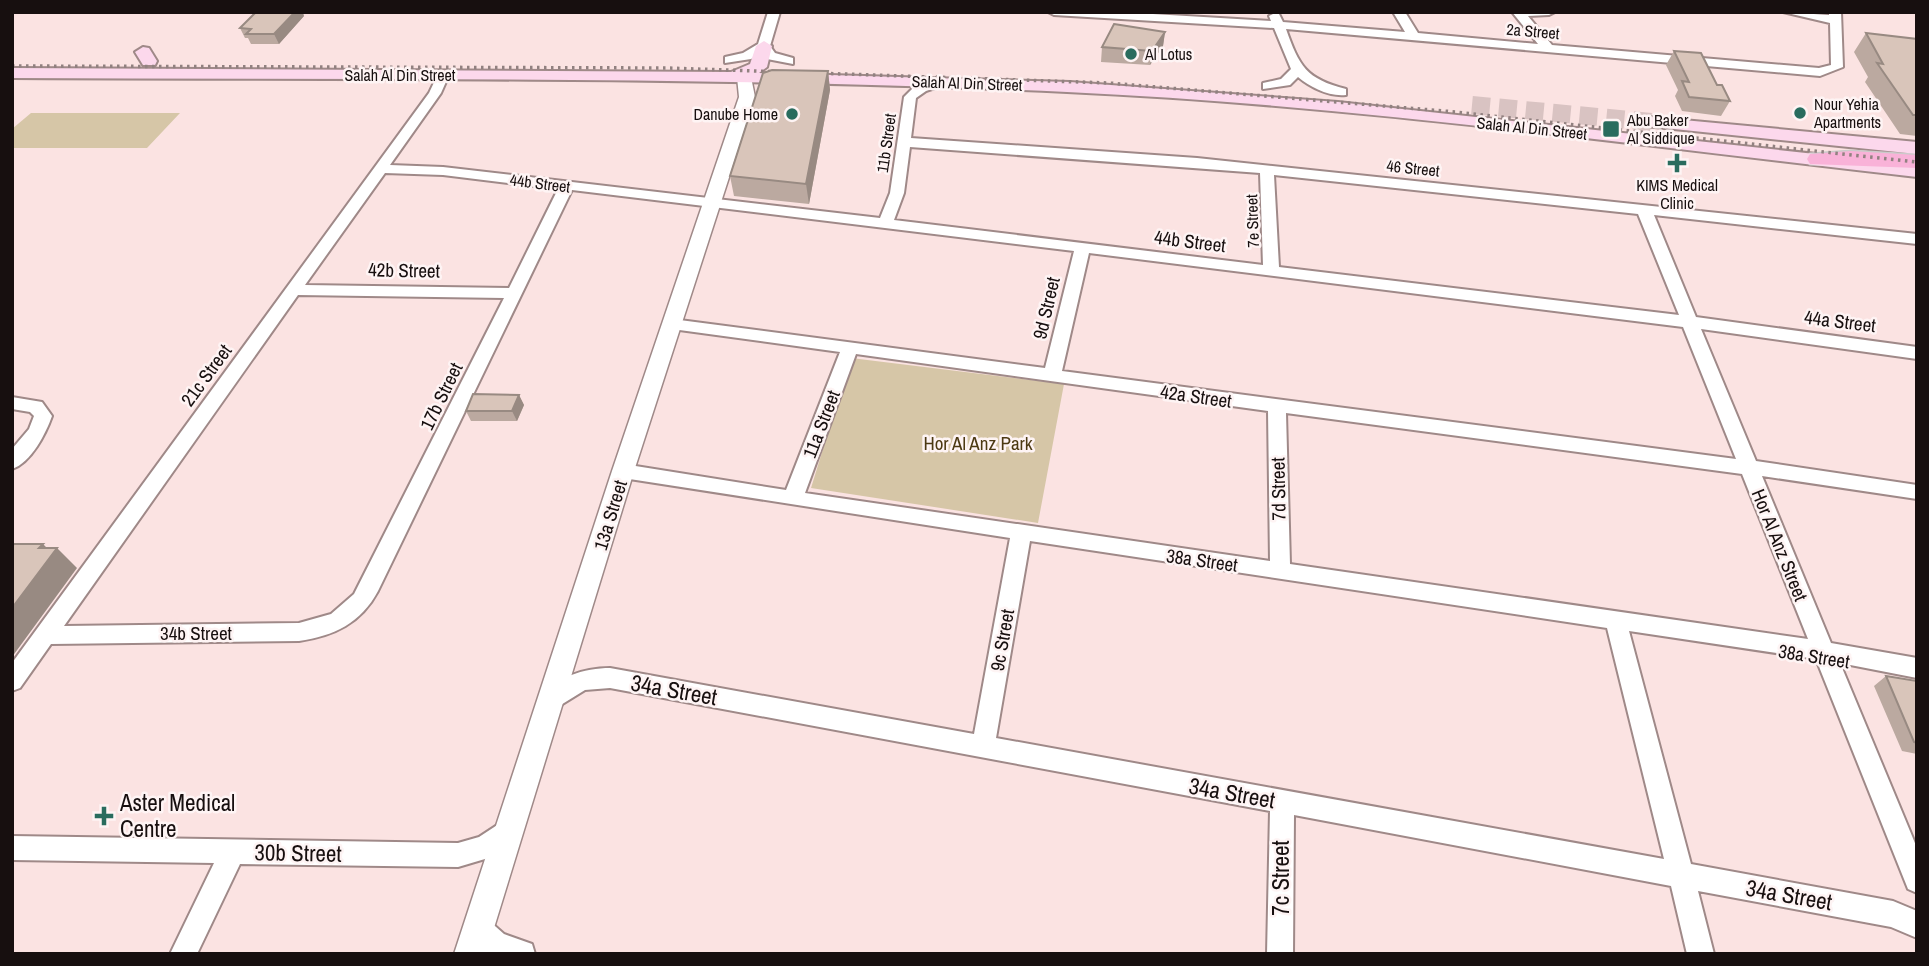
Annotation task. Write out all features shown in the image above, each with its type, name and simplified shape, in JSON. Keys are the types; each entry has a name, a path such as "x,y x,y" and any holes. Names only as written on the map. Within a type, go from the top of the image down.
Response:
{"main road":[{"name":"Salah Al Din Street","path":"12,61 146,56 656,60 883,80 1096,89 1270,101 1917,171"},
{"path":"443,75 449,69 463,65 621,65 656,60"},
{"name":"Salah Al Din Street","path":"12,73 673,76 796,61"},
{"name":"Salah Al Din Street","path":"831,62 1093,73 1472,105"},
{"path":"748,66 903,69 928,66"},
{"path":"655,84 673,76"},
{"path":"1651,122 1917,148"},
{"path":"1818,159 1917,162"}],"street":[{"path":"748,66 774,12"},
{"name":"2a Street","path":"1054,12 1138,14 1820,72 1833,70 1837,64 1835,15"},
{"path":"1273,12 1297,71 1318,86 1340,92"},
{"path":"1519,13 1549,12"},
{"path":"1789,12 1835,15"},
{"path":"1819,12 1835,15"},
{"path":"1519,13 1542,48"},
{"path":"1401,15 1407,36"},
{"name":"13a Street","path":"470,954 622,474 747,97 748,66"},
{"path":"1268,86 1285,82 1297,71"},
{"name":"21c Street","path":"12,681 435,93 443,75"},
{"name":"21c Street","path":"435,93 473,75"},
{"name":"11b Street","path":"883,80 902,87 910,97"},
{"name":"11b Street","path":"891,225 901,203 897,193 910,97 921,88 939,82"},
{"name":"46 Street","path":"904,142 1163,159 1917,239"},
{"name":"44b Street","path":"382,166 768,210 1690,325"},
{"name":"7e Street","path":"1268,170 1271,272"},
{"name":"17b Street","path":"344,618 362,601 368,591 567,186"},
{"name":"Hor Al Anz Street","path":"1644,211 1917,880"},
{"name":"9d Street","path":"1052,376 1082,249"},
{"name":"42b Street","path":"294,290 515,293"},
{"name":"44a Street","path":"1690,325 1917,353"},
{"name":"42a Street","path":"671,327 1917,492"},
{"name":"11a Street","path":"793,498 850,349"},
{"path":"12,403 28,404 41,410 42,424 12,462"},
{"name":"7d Street","path":"1277,406 1280,571"},
{"name":"38a Street","path":"622,474 1713,636 1825,655"},
{"name":"9c Street","path":"983,747 1021,533"},
{"name":"34b Street","path":"46,635 299,632 314,631 344,618"},
{"path":"1616,622 1702,954"},
{"name":"34a Street","path":"551,701 579,681 610,678 1893,914 1917,925"},
{"name":"7c Street","path":"1280,954 1282,802"},
{"name":"30b Street","path":"12,848 458,855 486,847 510,828"},
{"path":"183,954 233,851"},
{"name":"30b Street","path":"458,855 480,863 494,881"},
{"path":"478,928 496,945 522,954"}],"green space":[{"path":"31,113 180,113 147,148 12,148 12,129"},
{"name":"Hor Al Anz Park","path":"851,358 1064,384 1038,523 811,488"}],"building":[{"path":"256,12 295,12 274,34 246,34 251,29 240,28"},
{"path":"1114,24 1165,32 1152,51 1102,47"},
{"path":"1866,33 1917,39 1917,115 1913,115 1877,63 1883,64"},
{"path":"1674,51 1701,53 1717,85 1722,85 1730,101 1689,97 1682,81 1689,82"},
{"path":"772,70 828,71 806,184 730,176 763,73"},
{"path":"473,394 519,395 512,411 466,411"},
{"path":"43,544 39,548 57,548 12,608 12,546"},
{"path":"1886,676 1917,681 1917,743 1914,742"}],"tunnel":[{"path":"1472,105 1651,122"}],"railway":[{"path":"12,66 667,68 1109,83 1456,112 1917,162"}],"place":[{"name":"Al Lotus","path":"1131,54"},
{"name":"Nour Yehia Apartments","path":"1800,113"},
{"name":"Danube Home","path":"792,114"},
{"name":"Abu Baker Al Siddique","path":"1611,129"},
{"name":"KIMS Medical Clinic","path":"1677,163"},
{"name":"Aster Medical Centre","path":"104,816"}]}
